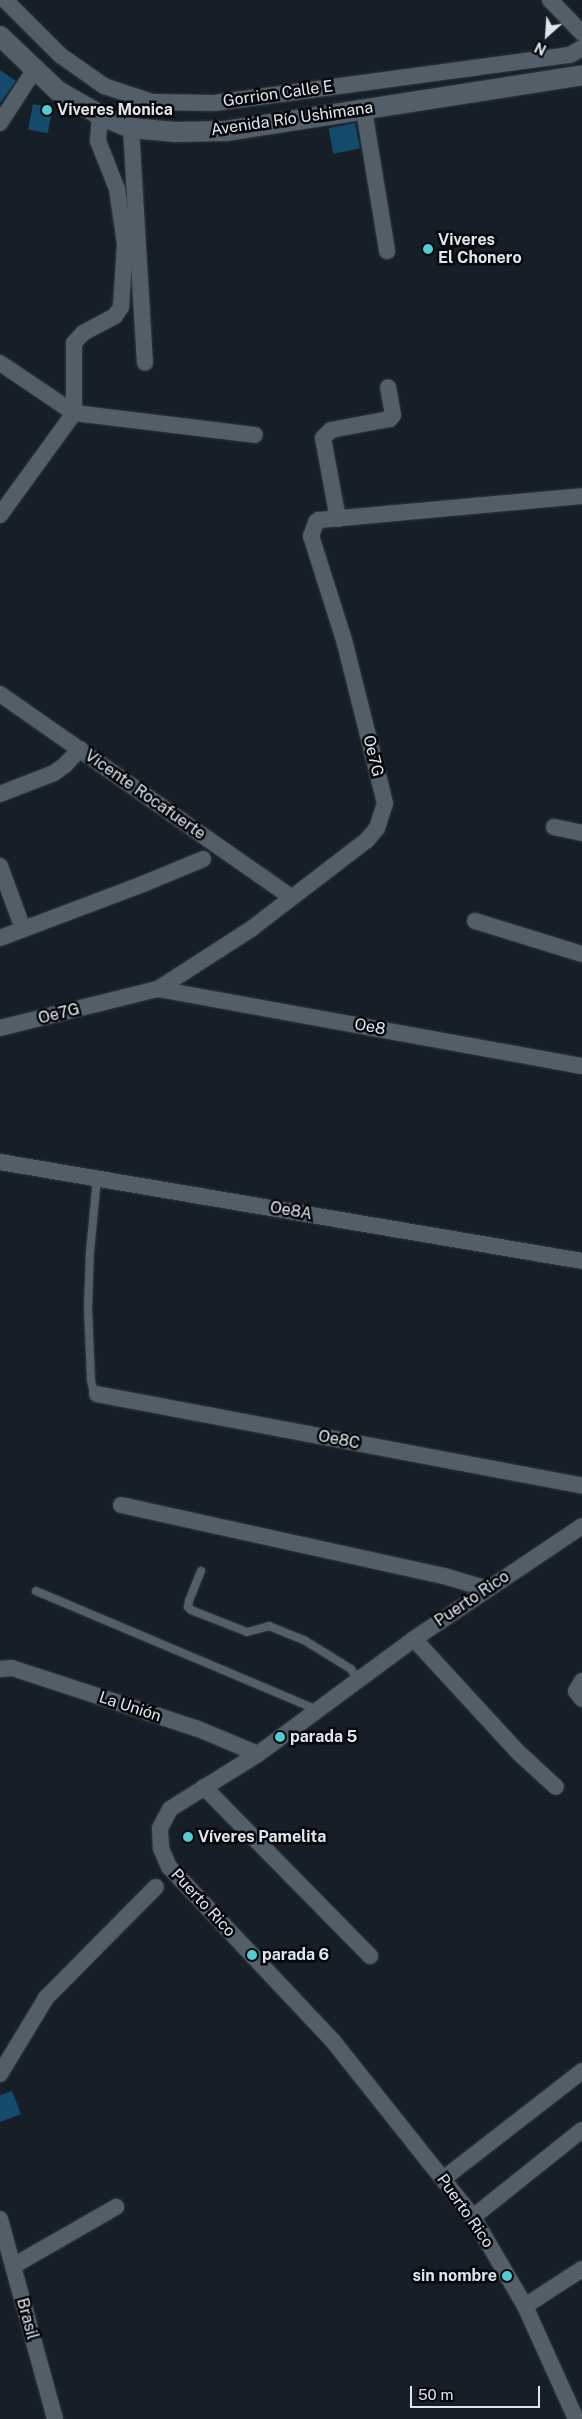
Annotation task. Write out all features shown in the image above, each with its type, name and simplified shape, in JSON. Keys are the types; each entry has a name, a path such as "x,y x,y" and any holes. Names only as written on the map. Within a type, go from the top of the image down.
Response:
{"street":[{"name":"Gorrion Calle E","path":"5,0 60,55 104,86 152,102 214,103 570,55 582,48"},
{"path":"550,0 582,33"},
{"name":"Avenida Río Ushimana","path":"0,36 58,91 100,115 131,128 176,132 226,131 582,76"},
{"path":"0,123 35,69"},
{"path":"364,110 388,251"},
{"path":"0,515 74,414 74,343 78,336 119,313 122,302 126,244 117,189 98,141 100,115"},
{"path":"131,128 144,363"},
{"path":"0,363 74,414 254,435"},
{"path":"338,519 323,438 331,430 390,419 394,414 388,386"},
{"name":"Oe7G","path":"0,1028 158,989 251,929 367,840 377,828 385,803 344,640 311,536 314,526 319,520 582,496"},
{"name":"Vicente Rocafuerte","path":"0,694 291,897"},
{"path":"0,794 54,772 65,765 80,749"},
{"path":"554,826 582,832"},
{"path":"0,938 143,884 203,858"},
{"path":"0,866 23,929"},
{"path":"475,921 582,954"},
{"name":"Oe8","path":"158,989 582,1066"},
{"name":"Oe8A","path":"0,1162 582,1261"},
{"name":"Oe8C","path":"97,1394 582,1486"},
{"path":"121,1505 444,1576 488,1589"},
{"name":"Puerto Rico","path":"576,2419 525,2306 473,2217 333,2041 169,1867 161,1848 160,1828 163,1818 170,1809 258,1754 414,1639 582,1526"},
{"path":"414,1639 519,1753 556,1787"},
{"name":"La Unión","path":"0,1669 12,1668 196,1728 258,1754"},
{"path":"582,1681 576,1691 582,1699"},
{"path":"204,1787 370,1956"},
{"path":"0,2074 46,1998 156,1886"},
{"path":"443,2178 582,2070"},
{"path":"473,2217 582,2130"},
{"path":"13,2266 116,2207"},
{"name":"Brasil","path":"0,2218 55,2419"},
{"path":"525,2306 582,2269"},
{"path":"569,2400 569,2419"}],"lane":[{"path":"97,1178 90,1252 88,1308 89,1364 92,1389 97,1394"},
{"path":"202,1571 188,1601 188,1607 191,1610 247,1632 270,1626 304,1640 351,1669 357,1680"},
{"path":"36,1591 318,1710"}],"building":[{"path":"0,70 16,81 0,103"},
{"path":"33,104 53,108 48,133 28,130"},
{"path":"355,123 360,149 333,154 328,128"},
{"path":"12,2091 21,2114 0,2122 0,2095"}],"place":[{"name":"Viveres Monica","path":"47,110"},
{"name":"Viveres El Chonero","path":"428,249"},
{"name":"parada 5","path":"280,1737"},
{"name":"Víveres Pamelita","path":"188,1837"},
{"name":"parada 6","path":"252,1955"},
{"name":"sin nombre","path":"507,2276"}]}
